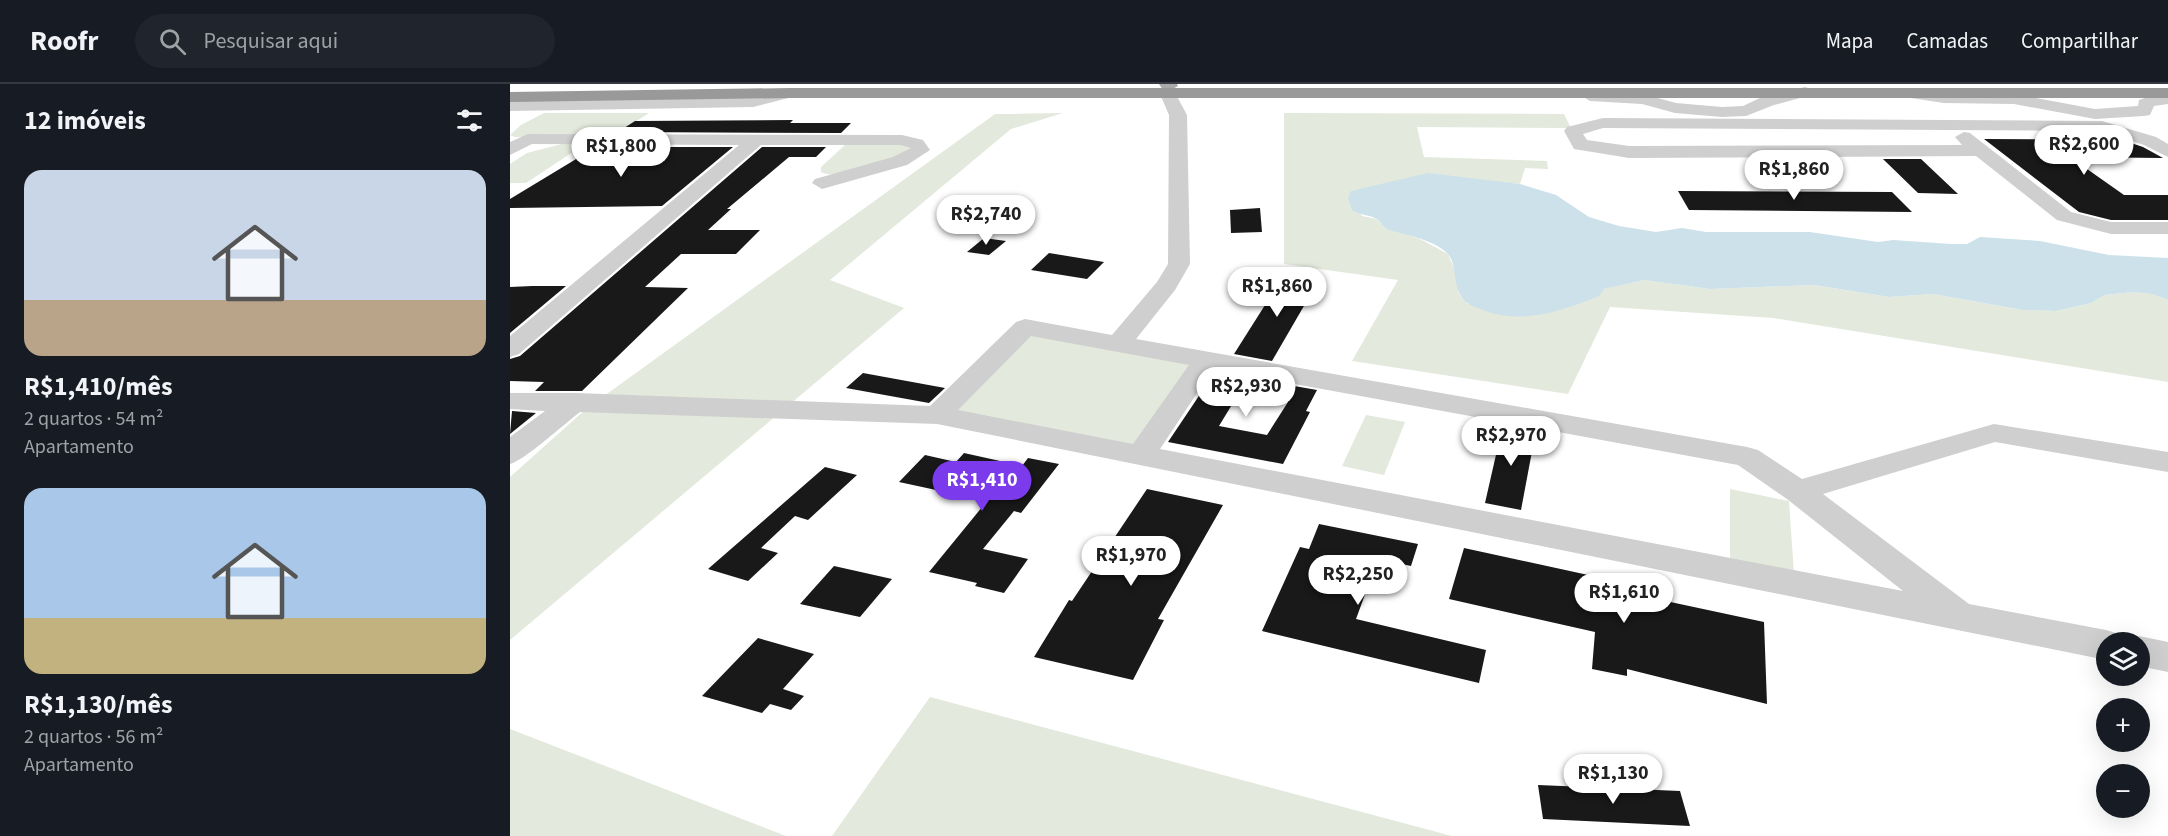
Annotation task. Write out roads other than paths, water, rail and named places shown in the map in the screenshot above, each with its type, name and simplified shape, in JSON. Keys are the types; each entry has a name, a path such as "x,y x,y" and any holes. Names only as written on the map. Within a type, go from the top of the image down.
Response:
{"highway":[{"path":"510,90 607,86 1168,88 2168,86"},
{"path":"510,97 1168,88 1518,92 2168,93"}],"lane":[{"path":"1119,343 1167,285 1179,264 1178,115 1168,88"},
{"path":"1518,92 1630,98 1731,115 1947,125 2102,126 2150,141 2168,151"},
{"path":"1681,92 1679,103 1695,110"},
{"path":"1805,92 1768,101 1752,109 1731,115 1603,123 1574,131 1580,145 1629,152 1981,150"},
{"path":"1898,92 1944,98 2014,99 2080,112 2118,113 2144,111 2145,104 2148,102 2168,99"},
{"path":"510,106 753,102 790,93"},
{"path":"1728,93 1741,101 1744,107 1731,115"},
{"path":"2050,93 2052,100 2058,104 2080,112"},
{"path":"2094,93 2121,104 2118,113"},
{"path":"510,123 542,105"},
{"path":"2118,113 2150,141"},
{"path":"1947,125 2064,216 2111,228 2168,228"},
{"path":"510,149 519,140 902,140 917,144 921,150 900,161 822,183"},
{"path":"510,349 756,140"},
{"path":"936,415 1026,327 1747,457 1798,491 1958,615"},
{"path":"1141,455 1206,360"},
{"path":"510,401 576,401 936,415 2096,643"},
{"path":"510,454 524,440 576,401"},
{"path":"1798,491 1994,433 2168,462"},
{"path":"2150,653 2168,657"}],"water":[{"path":"1428,173 1520,184 1556,195 1589,217 1619,226 1656,232 1682,228 1706,232 1810,232 1878,242 1893,240 1951,244 1967,244 1980,237 2040,241 2109,255 2168,258 2168,300 2152,294 2133,292 2105,295 2091,303 2056,311 2023,310 1933,294 1889,297 1814,285 1710,289 1644,280 1604,289 1599,296 1556,311 1527,316 1498,314 1473,306 1463,299 1457,286 1450,257 1441,248 1387,229 1377,219 1352,210 1348,198 1351,191"}]}
